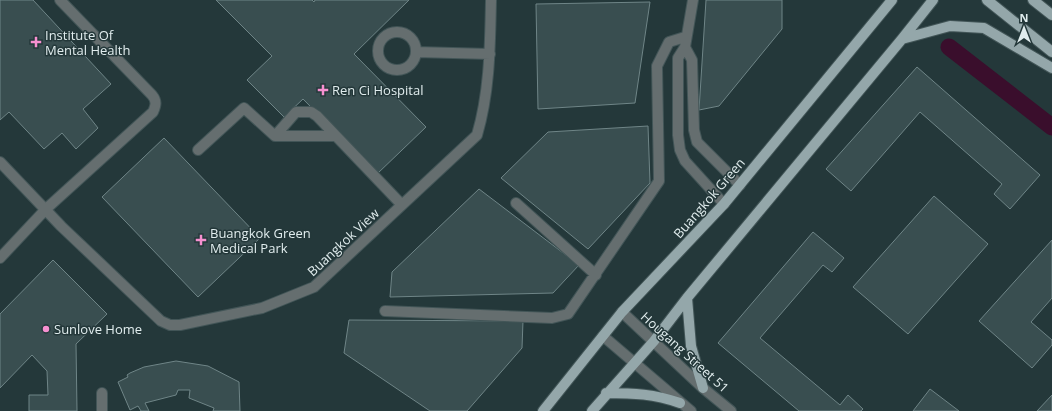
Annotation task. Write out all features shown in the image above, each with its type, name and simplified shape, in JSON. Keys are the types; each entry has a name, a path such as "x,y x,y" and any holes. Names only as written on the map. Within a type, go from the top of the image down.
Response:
{"main road":[{"name":"Buangkok Green","path":"543,411 622,312 724,204 892,0"},
{"path":"592,411 633,362 654,341 687,298 933,0"},
{"path":"987,0 1052,52"},
{"path":"1036,2 1052,15"},
{"path":"902,39 950,26 984,28 1052,68"},
{"path":"687,298 691,346 703,388"},
{"path":"606,393 637,393 660,396 680,403"}],"street":[{"path":"0,258 46,209 153,112 156,104 156,99 60,0"},
{"name":"Buangkok View","path":"0,162 61,226 161,321 170,325 180,325 262,308 314,287 477,135 484,104 490,54 491,0"},
{"path":"693,0 685,42 678,58 678,135 680,150 686,161 724,204"},
{"path":"385,311 560,318 568,314 659,181 657,66 669,42 685,42"},
{"path":"685,42 692,60 694,130 697,142 740,185"},
{"path":"416,52 490,54"},
{"path":"198,150 244,108 275,136 335,136"},
{"path":"275,136 296,112 304,110 317,116 402,204"},
{"path":"516,203 596,275"},
{"name":"Hougang Street 51","path":"622,312 703,388 731,411"},
{"path":"603,336 691,411"},
{"path":"102,393 102,411"}],"building":[{"name":"Institute Of Mental Health","path":"0,0 33,0 111,84 83,109 98,128 76,149 62,133 44,149 9,112 0,120"},
{"name":"Ren Ci Hospital","path":"216,0 312,0 314,2 315,0 409,0 354,54 426,127 377,174 303,99 284,117 247,80 272,56"},
{"path":"706,0 782,0 782,29 719,106 699,110"},
{"path":"650,2 635,103 538,109 536,4"},
{"path":"917,67 1040,175 1010,209 994,194 1002,184 920,112 851,191 826,169"},
{"path":"648,126 650,183 588,249 501,178 548,132"},
{"path":"164,138 260,238 198,297 102,197"},
{"path":"479,189 579,265 553,293 390,297 392,272"},
{"path":"934,196 988,244 908,334 853,287"},
{"path":"813,232 844,258 832,272 823,265 760,338 840,405 848,395 863,409 861,411 799,411 718,343"},
{"path":"1052,240 1052,298 1031,322 1052,340 1052,345 1032,368 979,321"},
{"name":"Sunlove Home","path":"53,260 107,314 76,344 77,411 29,411 29,395 48,395 47,371 32,355 0,388 0,314"},
{"path":"349,320 523,321 522,348 467,411 430,411 344,353"},
{"path":"176,361 208,366 239,382 240,411 213,411 214,408 189,398 190,390 178,390 176,395 145,403 149,411 141,411 138,406 130,410 118,382 128,377 127,375 130,373 144,367"},
{"path":"930,389 959,411 913,411"},
{"path":"1052,395 1052,411 1037,411"}],"waterway":[{"path":"949,47 1052,127"}],"place":[{"name":"Institute Of Mental Health","path":"36,42"},
{"name":"Ren Ci Hospital","path":"323,90"},
{"name":"Buangkok Green Medical Park","path":"201,240"},
{"name":"Sunlove Home","path":"46,329"}]}
